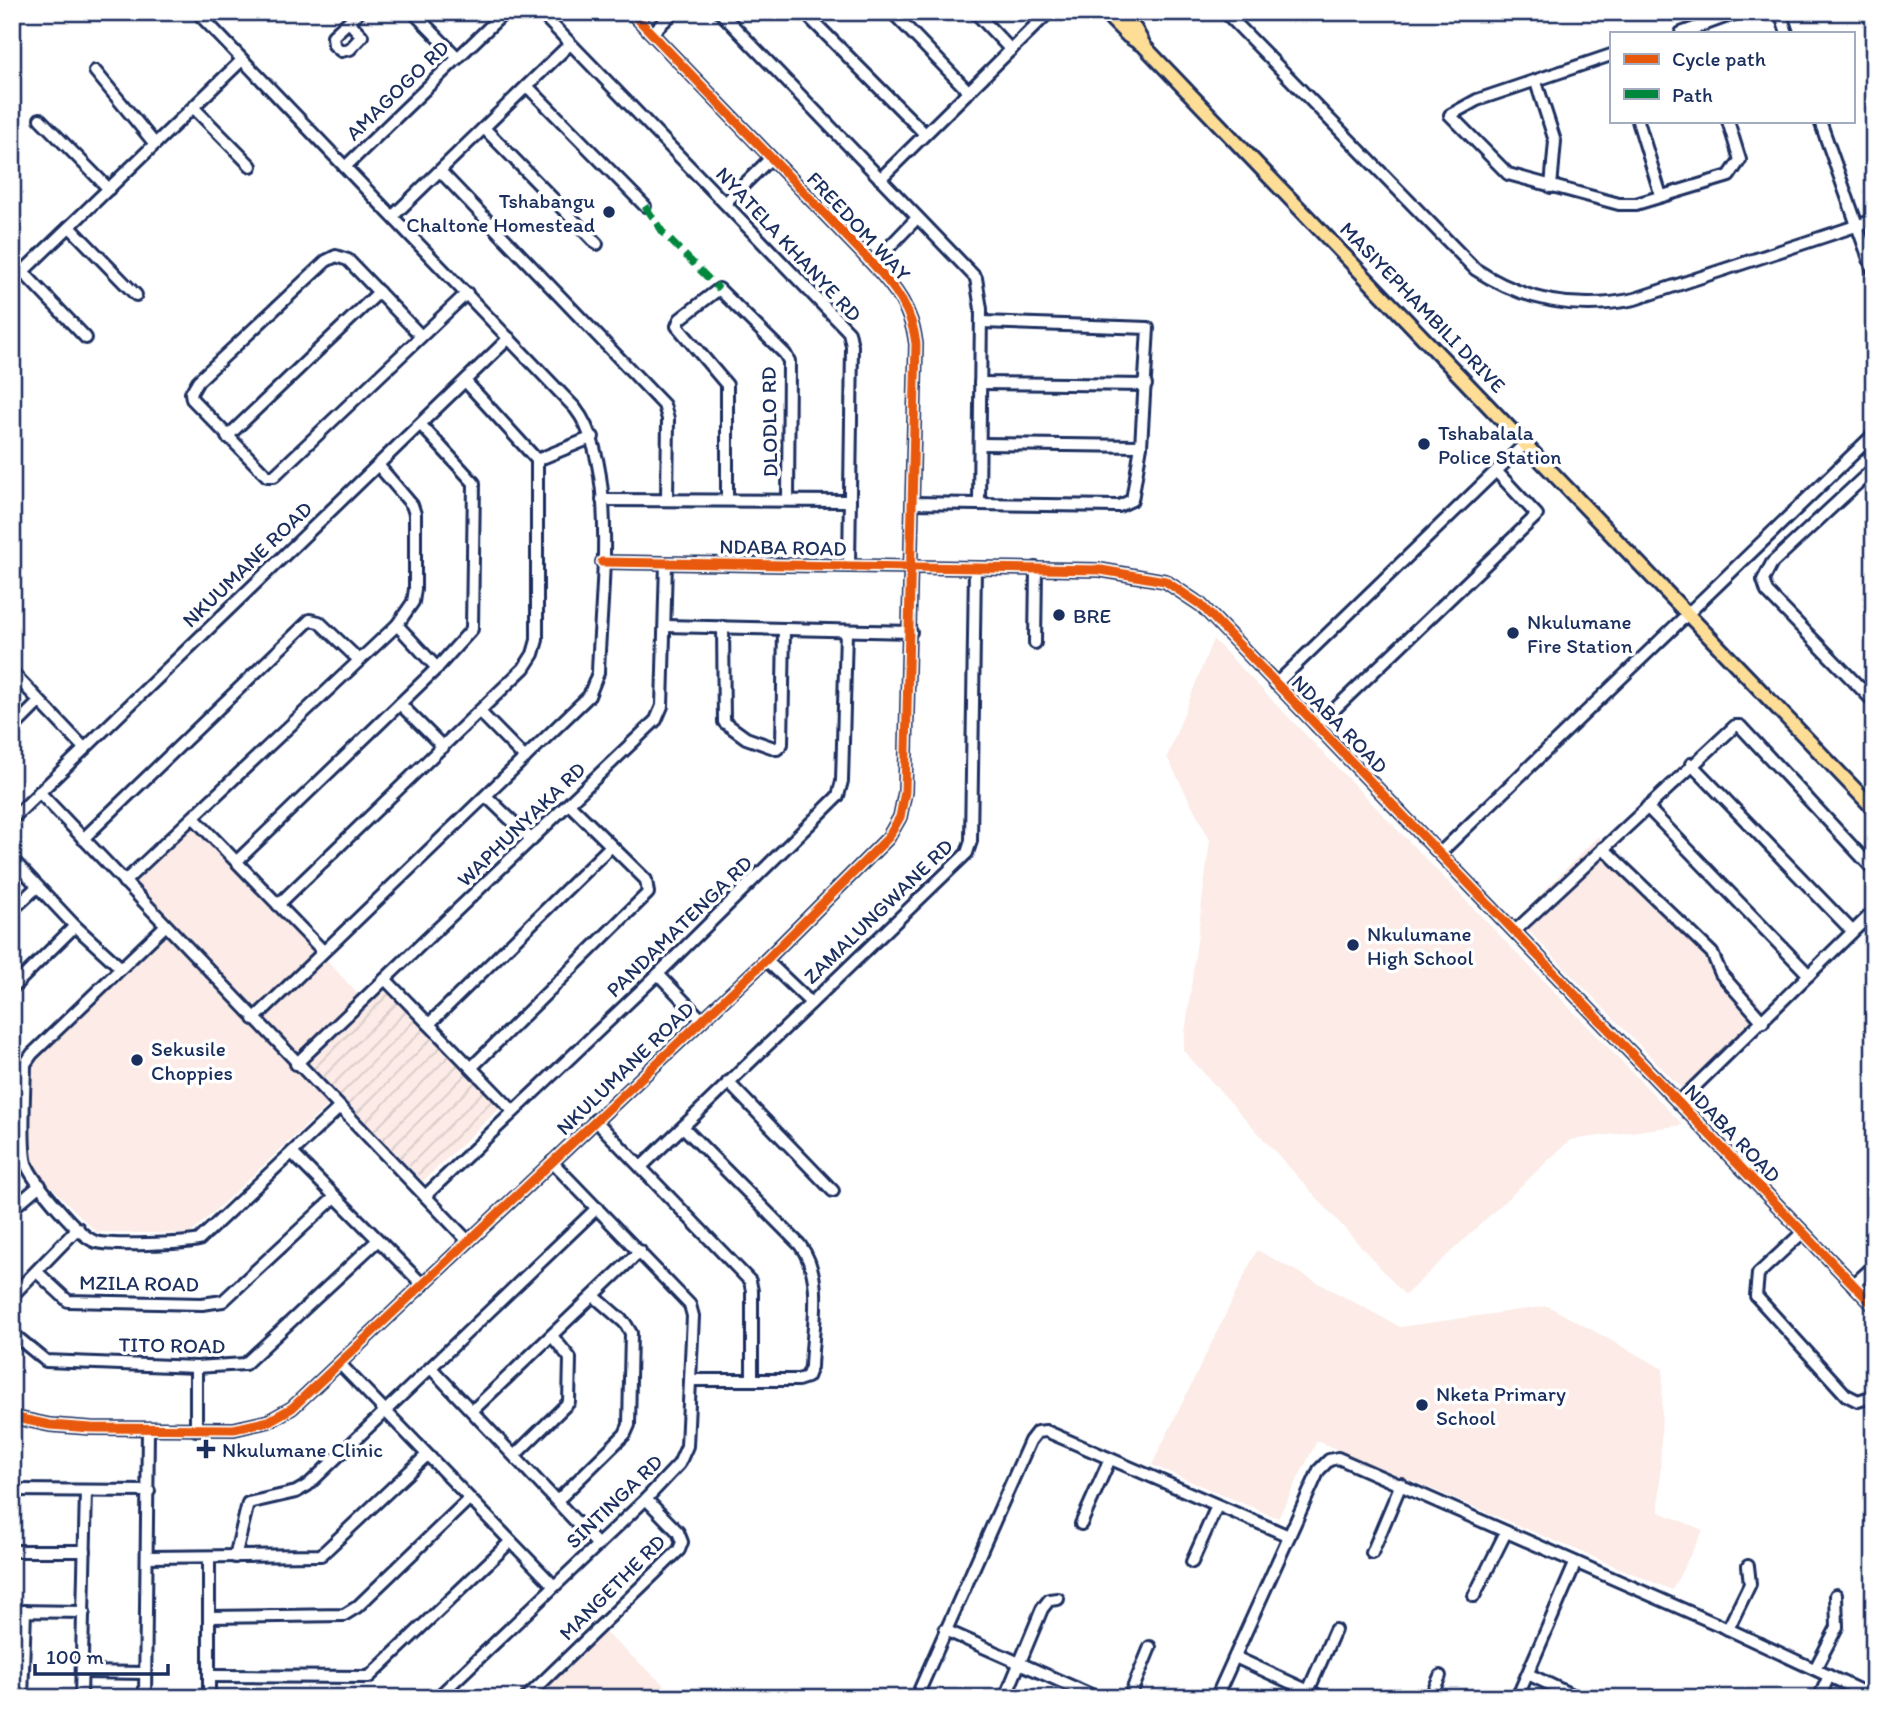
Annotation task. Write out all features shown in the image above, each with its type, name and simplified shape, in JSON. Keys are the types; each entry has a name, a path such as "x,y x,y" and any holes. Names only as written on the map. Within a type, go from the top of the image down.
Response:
{"main road":[{"name":"MASIYEPHAMBILI DRIVE","path":"1104,12 1128,36 1145,47 1874,809"},
{"name":"MASIYEPHAMBILI DRIVE","path":"1118,12 1135,29 1145,47"}],"street":[{"path":"197,12 575,408 593,437 599,462 602,500 598,673 585,701 254,1019"},
{"path":"349,22 359,12"},
{"path":"413,12 458,58"},
{"name":"AMAGOGO RD","path":"345,167 505,12"},
{"name":"NYATELA KHANYE RD","path":"540,12 849,332 852,346 849,566"},
{"name":"FREEDOM WAY","path":"632,12 873,264 903,299 915,332 912,567"},
{"path":"652,33 674,12"},
{"path":"720,12 976,278 981,322 979,503"},
{"path":"804,12 925,134"},
{"path":"892,12 969,92"},
{"path":"975,12 1011,50"},
{"path":"880,179 1049,12"},
{"path":"1225,12 1475,268 1525,295 1555,302 1622,302 1874,220"},
{"path":"1698,31 1739,12"},
{"path":"1780,12 1787,32"},
{"path":"1872,12 1874,18"},
{"path":"393,216 570,44"},
{"path":"1610,55 1477,100 1450,116 1508,174 1629,205 1729,176 1734,172 1740,160 1728,122"},
{"path":"12,282 242,60"},
{"path":"95,71 155,144"},
{"path":"1536,82 1555,141 1551,187"},
{"path":"527,86 645,206"},
{"path":"194,108 251,166"},
{"path":"40,119 109,189"},
{"path":"1638,122 1661,196"},
{"path":"1820,122 1874,272"},
{"path":"484,128 597,244"},
{"path":"725,203 771,158"},
{"path":"440,171 664,405 668,419 667,499"},
{"path":"873,264 917,218"},
{"path":"70,227 136,295"},
{"path":"421,336 348,260 331,258 198,382 191,393 192,399 267,476 274,476 467,293"},
{"path":"23,272 86,338"},
{"name":"DLODLO RD","path":"727,499 727,385 677,326 680,319 719,289 785,354 789,362 788,500"},
{"path":"227,437 379,292"},
{"path":"914,503 1125,506 1132,500 1141,446 1150,331 1145,326 981,322"},
{"name":"NKUUMANE ROAD","path":"12,819 509,338"},
{"path":"278,905 524,668 536,646 537,460 466,382"},
{"path":"980,383 1146,385"},
{"path":"237,861 400,705 472,629 475,488 471,478 421,425"},
{"path":"1440,853 1874,434"},
{"path":"537,460 593,437"},
{"path":"1276,684 1526,443"},
{"path":"980,444 1141,446"},
{"path":"1856,451 1874,468 1772,563 1763,580 1768,592 1874,702"},
{"path":"124,882 397,625 413,601 415,513 412,505 378,465"},
{"path":"1317,726 1536,515 1496,471"},
{"path":"602,500 850,501"},
{"name":"NDABA ROAD","path":"602,562 1036,568 1126,572 1172,584 1201,605 1874,1306"},
{"name":"WAPHUNYAKA RD","path":"296,1064 386,981 659,716 666,563"},
{"name":"NKULUMANE ROAD","path":"148,1430 246,1428 269,1421 292,1408 341,1365 468,1241 766,960 888,838 901,817 905,792 912,567"},
{"name":"ZAMALUNGWANE RD","path":"641,1167 970,848 975,568"},
{"path":"1035,643 1036,568"},
{"path":"83,839 310,620 319,622 358,659"},
{"path":"397,625 437,668"},
{"path":"665,626 911,632"},
{"path":"723,627 724,722 746,738 777,749 782,744 784,629"},
{"name":"PANDAMATENGA RD","path":"425,1196 658,974 838,796 842,781 846,631"},
{"path":"12,671 84,748"},
{"path":"12,729 39,702"},
{"path":"400,705 443,747"},
{"path":"480,712 525,758"},
{"path":"1515,931 1730,728 1740,726 1874,870"},
{"path":"1691,764 1852,931"},
{"path":"39,792 164,927 468,1241"},
{"path":"486,796 532,840"},
{"path":"472,1067 645,898 649,888 646,880 569,805"},
{"path":"1647,807 1809,975"},
{"path":"194,818 323,951"},
{"path":"429,1024 611,846"},
{"path":"1603,848 1712,953 1721,974 1763,1022"},
{"path":"12,859 75,926 121,968"},
{"path":"12,910 37,887"},
{"path":"1679,1102 1874,911"},
{"path":"12,988 75,926"},
{"path":"164,927 32,1054 25,1064 26,1160 40,1185 78,1228 95,1242 180,1243 199,1240 339,1108"},
{"path":"766,960 811,1003"},
{"path":"658,974 701,1019"},
{"path":"386,981 513,1111"},
{"path":"728,1082 833,1191"},
{"path":"595,1120 750,1281 752,1380"},
{"path":"683,1127 790,1235 813,1267 810,1373 798,1380 692,1380"},
{"path":"292,1153 423,1285"},
{"name":"SINTINGA RD","path":"437,1698 646,1499 685,1454 692,1380 692,1310 640,1251 552,1162"},
{"path":"12,1209 40,1185"},
{"name":"MZILA ROAD","path":"38,1273 68,1301 202,1304 223,1301 335,1197"},
{"path":"235,1558 248,1503 302,1490 597,1208"},
{"path":"12,1296 38,1273 78,1228"},
{"path":"1802,1231 1758,1274 1755,1283 1756,1296 1846,1395 1858,1401 1874,1396"},
{"name":"TITO ROAD","path":"12,1333 46,1361 196,1367 237,1365 252,1360 378,1240"},
{"path":"472,1411 640,1251"},
{"path":"1853,1285 1874,1266"},
{"path":"557,1501 625,1434 629,1425 631,1333 625,1323 594,1296"},
{"path":"515,1455 569,1402 570,1358 552,1336"},
{"path":"341,1365 554,1586"},
{"path":"196,1367 196,1430"},
{"path":"431,1368 598,1545"},
{"path":"12,1417 50,1425 148,1430 145,1698"},
{"path":"916,1698 1033,1435 1046,1431 1289,1536"},
{"path":"147,1557 235,1558 313,1556 326,1553 427,1455"},
{"path":"1081,1524 1110,1459"},
{"path":"1216,1698 1319,1470 1329,1460 1344,1459 1575,1564 1728,1629 1874,1697"},
{"path":"1372,1553 1401,1484"},
{"path":"12,1490 149,1491"},
{"path":"81,1698 86,1491"},
{"path":"209,1617 344,1615 357,1607 469,1499"},
{"name":"MANGETHE RD","path":"526,1698 679,1550 681,1537 646,1499"},
{"path":"1192,1562 1217,1506"},
{"path":"1474,1596 1506,1532"},
{"path":"209,1676 369,1677 510,1542"},
{"path":"12,1551 85,1551"},
{"path":"209,1557 209,1698"},
{"path":"1517,1698 1575,1564"},
{"path":"1728,1629 1750,1584 1748,1566"},
{"path":"1815,1669 1837,1627 1836,1595"},
{"path":"1005,1698 1042,1609 1049,1601 1059,1599"},
{"path":"12,1611 84,1612"},
{"path":"22,1698 24,1611"},
{"path":"945,1630 1098,1698"},
{"path":"1306,1694 1335,1630"},
{"path":"1129,1698 1150,1647"},
{"path":"1235,1657 1306,1694 1324,1698"},
{"path":"82,1672 145,1673"},
{"path":"1528,1674 1578,1698"},
{"path":"1430,1698 1440,1676"},
{"path":"1819,1698 1829,1676"}],"shaded area":[{"name":"Nkulumane High School","path":"1213,639 1683,1125 1570,1140 1405,1295 1183,1050 1210,840 1167,757"},
{"path":"197,819 367,1004 295,1070 328,1105 190,1234 96,1232 30,1165 33,1064 171,926 131,884"},
{"path":"1598,836 1771,1015 1691,1098 1517,919"},
{"path":"385,987 502,1106 423,1181 338,1094 328,1105 294,1070"},
{"name":"Nketa Primary School","path":"1257,1250 1400,1327 1548,1306 1663,1369 1659,1512 1703,1530 1672,1590 1317,1441 1278,1518 1152,1465"},
{"path":"602,1630 679,1698 529,1698"}],"marked path":[{"path":"645,206 664,234 719,289"}],"cycle path":[{"path":"12,1417 50,1425 91,1428 234,1429 269,1421 292,1408 766,960 888,838 900,817 905,792 916,344 911,321 896,291 873,264 631,12"},
{"path":"602,562 1101,570 1165,581 1201,605 1874,1306"}],"place":[{"name":"Tshabangu Chaltone Homestead","path":"609,212"},
{"name":"Tshabalala Police Station","path":"1424,444"},
{"name":"BRE","path":"1059,615"},
{"name":"Nkulumane Fire Station","path":"1513,633"},
{"name":"Nkulumane High School","path":"1353,945"},
{"name":"Sekusile Choppies","path":"137,1060"},
{"name":"Nketa Primary School","path":"1422,1405"},
{"name":"Nkulumane Clinic","path":"206,1449"}]}
